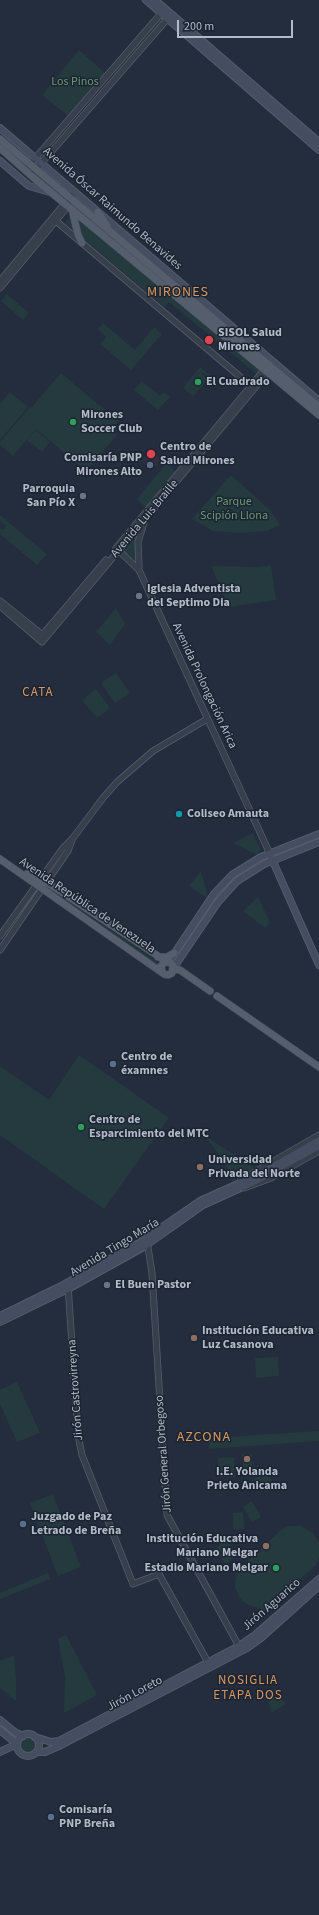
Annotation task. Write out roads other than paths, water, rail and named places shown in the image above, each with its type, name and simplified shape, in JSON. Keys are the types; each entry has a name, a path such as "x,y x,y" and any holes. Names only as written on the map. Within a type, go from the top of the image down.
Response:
{"main road":[{"path":"146,0 163,11 319,142"},
{"path":"155,0 163,11"},
{"path":"170,17 319,150"},
{"name":"Avenida Óscar Raimundo Benavides","path":"0,128 319,400"},
{"name":"Avenida Óscar Raimundo Benavides","path":"0,140 27,167 69,204 268,369 319,407"},
{"name":"Avenida Óscar Raimundo Benavides","path":"0,148 27,167"},
{"name":"Avenida Óscar Raimundo Benavides","path":"0,161 29,186 50,192 112,232 319,415"},
{"name":"Avenida Óscar Raimundo Benavides","path":"34,173 50,192"},
{"path":"69,204 78,235 82,243"},
{"path":"98,212 112,232"},
{"path":"319,834 261,858 232,875 214,894 174,953 167,962 161,966 162,971 168,975 172,973 218,902 237,881 251,871 273,860 319,842"},
{"name":"Avenida Prolongación Arica","path":"270,854 319,965"},
{"name":"Avenida República de Venezuela","path":"0,855 162,971"},
{"name":"Avenida República de Venezuela","path":"0,859 167,962"},
{"path":"232,875 237,881"},
{"path":"157,956 167,957 174,953"},
{"path":"167,962 210,991"},
{"path":"217,996 319,1067"},
{"name":"Avenida Tingo María","path":"237,1187 319,1140"},
{"name":"Avenida Tingo María","path":"0,1322 148,1241 200,1201 281,1168 319,1146"},
{"name":"Avenida Tingo María","path":"0,1316 68,1285"},
{"name":"Jirón Aguarico","path":"240,1648 319,1579"},
{"name":"Jirón Aguarico","path":"240,1648 262,1638 319,1586"},
{"name":"Jirón Loreto","path":"37,1752 45,1752 61,1745 240,1648"},
{"name":"Jirón Loreto","path":"35,1737 51,1742 59,1741 209,1665"},
{"path":"1,1722 23,1736"},
{"path":"0,1730 17,1744 20,1752"},
{"path":"31,1734 39,1743 37,1752 27,1756 20,1752 1,1751 17,1744 23,1736 31,1734"}],"street":[{"path":"27,167 163,11"},
{"path":"34,173 170,17"},
{"path":"0,288 69,204 72,190"},
{"path":"0,281 69,204"},
{"path":"56,221 251,386"},
{"path":"268,357 268,369"},
{"name":"Avenida Luis Braille","path":"42,638 118,549 251,386 268,369"},
{"name":"Avenida Luis Braille","path":"118,549 147,517 268,369"},
{"path":"139,570 138,542 147,517"},
{"name":"Avenida Prolongación Arica","path":"118,549 139,570 270,854"},
{"path":"0,600 42,638"},
{"path":"0,606 42,638"},
{"path":"0,950 63,848 73,838 103,798 132,768 166,742 207,718"},
{"path":"261,858 264,840"},
{"path":"0,936 41,884"},
{"name":"Avenida Tingo María","path":"237,1187 257,1170 319,1135"},
{"name":"Avenida Tingo María","path":"237,1187 266,1181 319,1151"},
{"name":"Jirón General Orbegoso","path":"148,1241 167,1515 240,1648"},
{"name":"Jirón Castrovirreyna","path":"68,1285 79,1444 133,1584 159,1574 209,1665"}],"place":[{"name":"SISOL Salud Mirones","path":"209,340"},
{"name":"El Cuadrado","path":"198,382"},
{"name":"Mirones Soccer Club","path":"73,422"},
{"name":"Centro de Salud Mirones","path":"151,454"},
{"name":"Comisaría PNP Mirones Alto","path":"150,465"},
{"name":"Parroquia San Pío X","path":"83,496"},
{"name":"Iglesia Adventista del Septimo Dia","path":"139,596"},
{"name":"Coliseo Amauta","path":"179,814"},
{"name":"Centro de éxamnes","path":"113,1064"},
{"name":"Centro de Esparcimiento del MTC","path":"81,1127"},
{"name":"Universidad Privada del Norte","path":"200,1167"},
{"name":"El Buen Pastor","path":"107,1285"},
{"name":"Institución Educativa Luz Casanova","path":"194,1338"},
{"name":"I.E. Yolanda Prieto Anicama","path":"247,1459"},
{"name":"Juzgado de Paz Letrado de Breña","path":"23,1524"},
{"name":"Institución Educativa Mariano Melgar","path":"266,1546"},
{"name":"Estadio Mariano Melgar","path":"276,1568"},
{"name":"Comisaría PNP Breña","path":"51,1817"}],"district":[{"name":"MIRONES","path":"178,293"},
{"name":"CATA","path":"38,693"},
{"name":"AZCONA","path":"204,1438"},
{"name":"NOSIGLIA ETAPA DOS","path":"248,1688"}],"park label":[{"name":"Los Pinos","path":"75,82"},
{"name":"Parque Scipión Llona","path":"234,509"}]}
